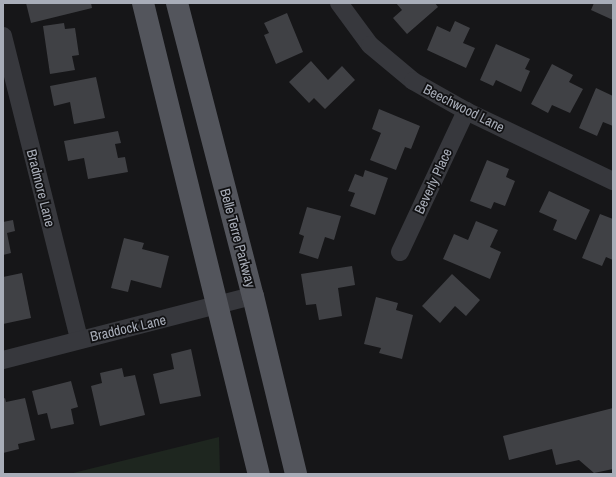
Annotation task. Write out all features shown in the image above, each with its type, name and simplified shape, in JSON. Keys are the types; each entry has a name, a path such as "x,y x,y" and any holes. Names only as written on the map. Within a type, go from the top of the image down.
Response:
{"main road":[{"path":"143,3 259,474"},
{"name":"Belle Terre Parkway","path":"177,3 253,296 296,474"}],"street":[{"name":"Beechwood Lane","path":"339,3 357,29 385,60 434,94 466,111 613,181"},
{"name":"Bradmore Lane","path":"3,36 79,340"},
{"name":"Beverly Place","path":"400,252 466,111"},
{"name":"Braddock Lane","path":"3,360 253,296"}],"shaded area":[{"path":"219,437 220,474 69,474"}],"building":[{"path":"26,3 91,3 92,8 31,23"},
{"path":"396,3 435,3 438,7 407,34 393,18 402,10"},
{"path":"594,3 613,3 613,20 591,10"},
{"path":"287,13 303,52 276,64 264,35 269,33 264,23"},
{"path":"455,21 470,28 463,43 475,48 466,68 427,50 437,26 450,32"},
{"path":"64,23 65,29 75,28 79,55 72,56 75,70 50,74 43,26"},
{"path":"496,44 530,59 525,69 530,71 521,92 496,80 493,86 480,80"},
{"path":"311,61 328,80 342,66 355,80 325,109 314,98 309,103 289,82"},
{"path":"552,64 573,75 569,82 583,89 570,113 552,105 548,113 531,104"},
{"path":"96,77 105,118 74,124 70,102 54,106 50,86"},
{"path":"596,88 613,96 613,126 603,122 597,136 579,128"},
{"path":"379,109 420,126 411,149 405,147 396,170 370,160 381,133 372,129"},
{"path":"118,131 121,143 115,144 118,158 125,157 128,172 88,179 84,158 68,161 64,141"},
{"path":"487,160 509,169 506,177 515,181 505,206 494,202 491,209 470,201"},
{"path":"365,170 388,178 375,215 350,206 355,193 348,191 355,174 363,177"},
{"path":"549,191 590,210 576,240 553,230 557,220 539,212"},
{"path":"307,207 341,216 334,240 325,237 318,259 299,253 304,236 299,234"},
{"path":"600,214 613,219 613,260 606,257 602,266 582,258"},
{"path":"13,220 15,231 7,233 11,253 3,255 3,222"},
{"path":"476,221 498,230 490,247 501,252 490,279 443,259 454,234 468,240"},
{"path":"124,238 144,243 142,249 169,256 161,288 131,280 128,292 111,288"},
{"path":"352,266 355,285 338,288 342,316 319,320 316,304 306,305 301,274"},
{"path":"22,273 31,318 3,324 3,277"},
{"path":"452,274 480,300 466,316 455,306 440,323 422,306"},
{"path":"376,297 398,303 396,310 413,315 402,359 379,353 381,348 364,344"},
{"path":"191,349 201,396 160,404 153,374 174,369 171,354"},
{"path":"122,368 124,377 135,375 145,415 100,426 91,386 102,383 100,373"},
{"path":"71,381 78,407 71,409 74,424 51,429 47,413 38,415 32,391"},
{"path":"5,398 6,402 25,398 35,440 18,444 19,449 3,453 3,399"},
{"path":"613,408 613,469 594,473 579,460 556,465 552,449 509,460 503,436"}]}
